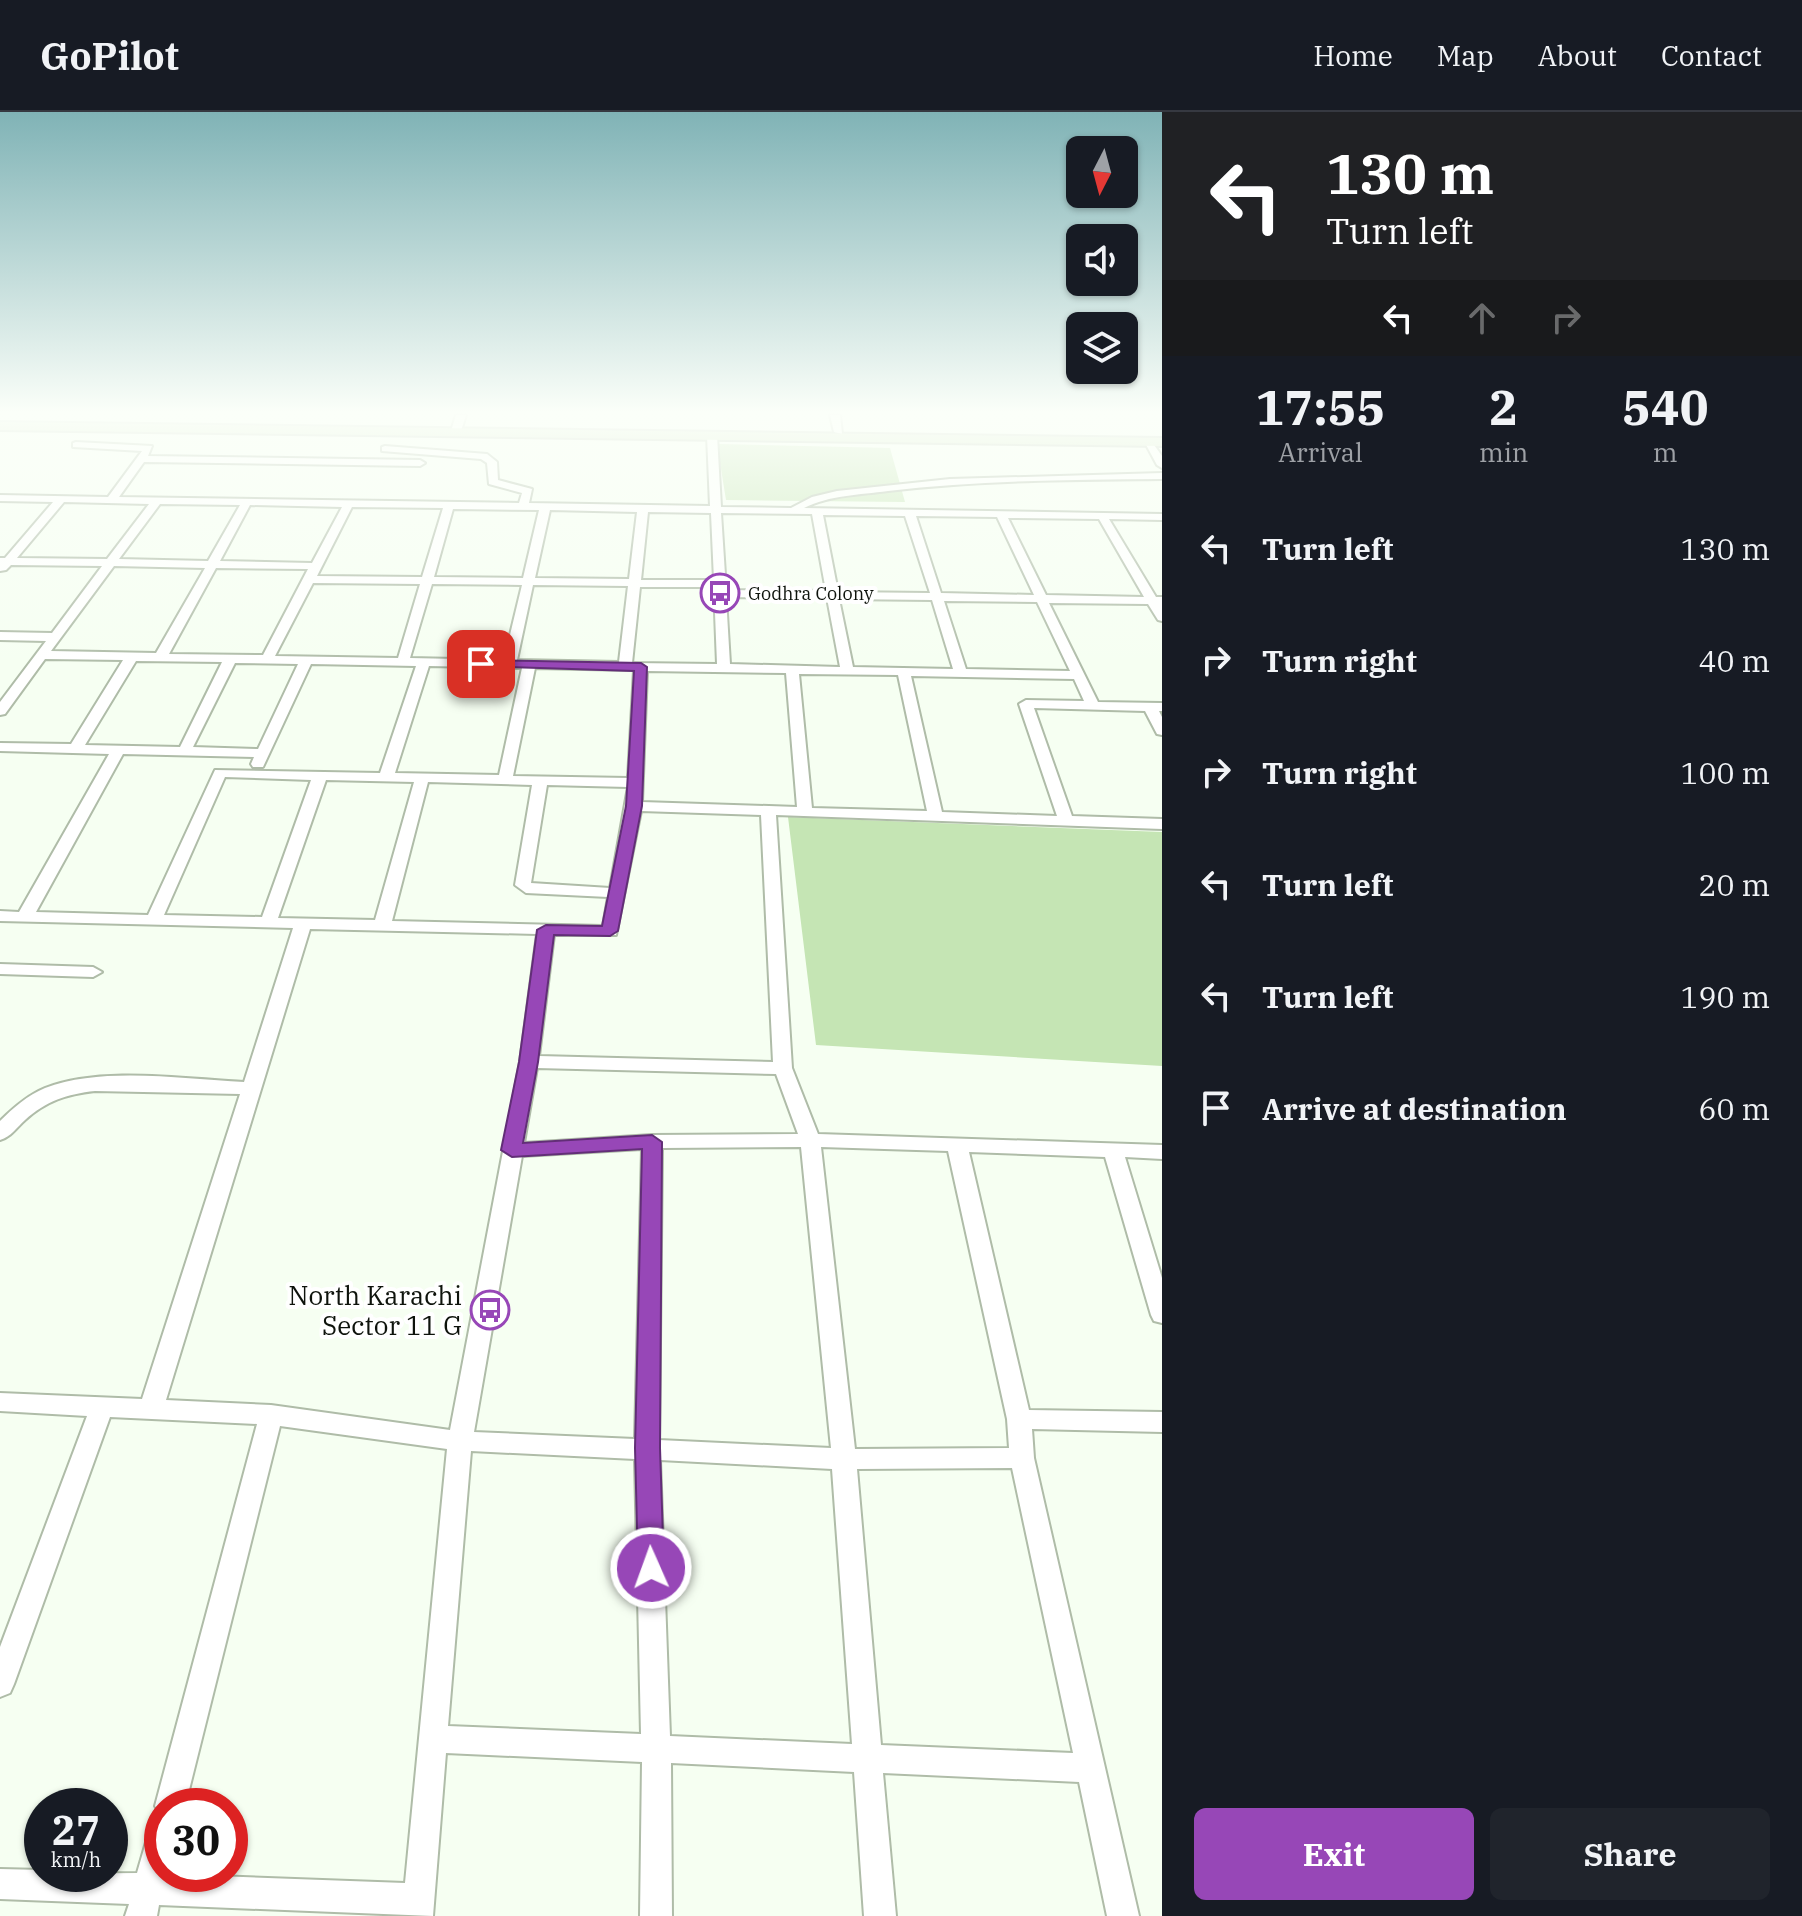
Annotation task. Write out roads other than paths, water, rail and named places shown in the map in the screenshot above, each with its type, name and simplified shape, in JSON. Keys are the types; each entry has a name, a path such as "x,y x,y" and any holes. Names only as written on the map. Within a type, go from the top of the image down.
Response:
{"street":[{"path":"3,564 61,499"},
{"path":"70,499 1162,517"},
{"path":"523,507 525,499"},
{"path":"716,499 724,669"},
{"path":"790,512 819,499"},
{"path":"0,711 157,500"},
{"path":"160,658 247,502"},
{"path":"267,659 349,503"},
{"path":"403,662 449,505"},
{"path":"510,664 545,507"},
{"path":"0,916 610,931 634,806 634,583 643,509"},
{"path":"817,512 847,671"},
{"path":"910,514 961,673"},
{"path":"1001,515 1093,705"},
{"path":"1102,516 1157,601 1162,617"},
{"path":"3,564 316,566"},
{"path":"309,579 634,583 833,595 1157,601"},
{"path":"0,636 54,637"},
{"path":"40,655 1078,675"},
{"path":"75,749 132,657"},
{"path":"184,752 230,659"},
{"path":"253,774 306,660"},
{"path":"386,777 424,662"},
{"path":"505,780 529,665"},
{"path":"792,670 805,812"},
{"path":"904,672 935,816"},
{"path":"1066,821 1026,704 1156,707 1162,731"},
{"path":"0,763 5,748 263,753"},
{"path":"25,916 118,750"},
{"path":"154,920 220,773 635,783"},
{"path":"268,923 320,775"},
{"path":"382,926 422,778"},
{"path":"540,781 523,885 526,888 617,893"},
{"path":"634,806 1162,824"},
{"path":"768,810 783,1068 810,1140 844,1459 865,1759 880,1916"},
{"path":"151,1409 303,924"},
{"path":"0,1884 145,1903 418,1908 460,1441 529,1062 546,930"},
{"path":"0,969 93,972"},
{"path":"529,1062 783,1068"},
{"path":"0,1133 16,1114 55,1092 93,1084 252,1088"},
{"path":"512,1150 652,1142 810,1140 1162,1152"},
{"path":"652,1142 647,1448 656,1747 656,1916"},
{"path":"957,1145 1019,1419 1022,1458 1123,1916"},
{"path":"1113,1150 1162,1315"},
{"path":"0,1402 271,1415 460,1441 844,1459 1022,1458"},
{"path":"0,1684 102,1407"},
{"path":"175,1788 271,1415"},
{"path":"1019,1419 1162,1422"},
{"path":"435,1739 1089,1768"}],"place":[{"name":"Godhra Colony","path":"720,593"},
{"name":"North Karachi Sector 11 G","path":"490,1310"}]}
